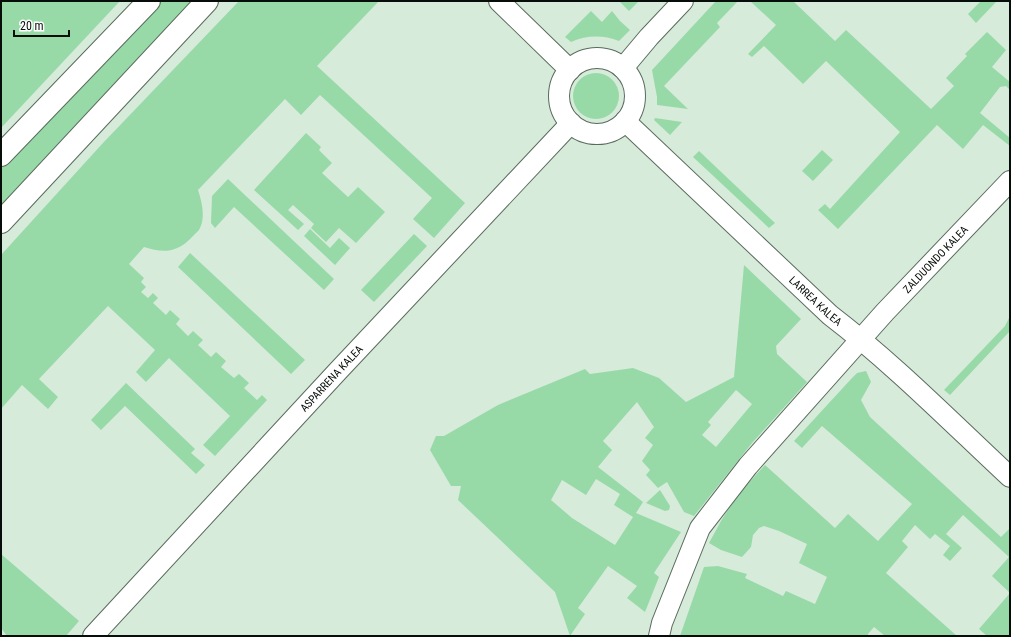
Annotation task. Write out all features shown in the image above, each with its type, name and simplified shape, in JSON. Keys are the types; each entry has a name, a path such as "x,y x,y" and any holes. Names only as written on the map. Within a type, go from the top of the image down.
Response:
{"main road":[{"path":"1,155 149,1"},
{"path":"1,222 207,1"}],"street":[{"path":"499,1 570,70"},
{"path":"622,68 683,1"},
{"path":"601,58 613,61 622,68 630,77 634,88 635,100 632,111 626,121 613,130 599,134 584,131 571,123 564,114 560,103 560,91 563,80 570,70 579,63 590,59 601,58"},
{"name":"LARREA KALEA","path":"626,121 830,315 861,339 1010,477"},
{"name":"ASPARRENA KALEA","path":"93,636 336,372 571,123"},
{"name":"ZALDUONDO KALEA","path":"659,636 662,623 700,528 748,466 861,339 1010,180"}],"green space":[{"path":"1,1 120,1 1,128"},
{"path":"161,1 193,1 1,205 1,167"},
{"path":"239,1 379,1 317,66 465,203 434,238 413,219 432,198 320,95 301,115 285,99 198,190 203,215 199,230 185,244 174,249 163,251 144,247 129,264 144,278 141,282 146,287 141,292 148,298 153,293 158,298 153,303 166,315 170,310 180,319 176,324 188,336 193,331 203,340 198,345 211,357 216,352 226,361 221,367 234,378 239,374 249,383 244,388 257,400 262,395 267,400 215,456 203,445 230,416 169,358 146,382 136,372 155,350 108,306 39,379 58,397 48,409 22,385 1,409 1,255 102,144"},
{"path":"639,1 629,11 620,2"},
{"path":"716,1 738,1 717,23 720,27 664,86 688,109 657,105 652,70"},
{"path":"750,1 793,1 835,41 846,30 931,109 954,86 946,78 967,56 965,54 987,32 1006,50 992,67 1010,82 1010,90 1006,86 1000,87 980,113 1010,138 1010,146 983,125 963,149 937,125 838,229 818,210 825,204 830,209 900,132 826,61 803,84 764,46 752,57 748,54 776,25"},
{"path":"981,1 997,1 976,23 968,14"},
{"path":"591,11 602,22 612,11 630,30 619,41 607,38 589,37 571,42 565,37"},
{"path":"596,73 609,77 615,83 619,96 615,109 609,115 596,119 583,115 577,109 573,96 577,83 583,77"},
{"path":"655,118 682,122 670,135 654,120"},
{"path":"306,133 321,147 319,150 332,163 322,173 348,197 358,187 385,212 356,243 339,228 326,242 311,228 314,224 293,205 288,210 304,224 298,230 254,190"},
{"path":"822,150 833,160 813,181 802,171"},
{"path":"699,151 775,223 769,228 693,157"},
{"path":"228,179 334,279 324,290 234,207 215,228 211,223 212,196"},
{"path":"310,229 330,248 339,238 350,248 335,265 304,236"},
{"path":"414,234 427,246 374,302 361,290"},
{"path":"190,253 305,360 291,374 178,267"},
{"path":"744,265 801,319 776,346 777,354 807,382 752,443 694,516 684,512 667,482 658,488 646,475 650,470 642,461 653,445 645,438 654,427 637,402 603,441 612,450 598,467 643,502 636,513 681,532 654,573 659,577 645,612 627,598 637,586 608,566 578,608 585,614 570,636 555,592 458,500 461,486 451,486 430,450 436,436 444,436 498,405 585,369 590,374 633,368 659,378 686,402 734,377","holes":["736,390 752,404 716,447 702,435 711,425 708,422","596,479 620,494 614,505 633,517 615,545 572,518 551,500 562,480 586,495"]},
{"path":"1010,316 1010,331 950,395 944,390 1005,326"},
{"path":"866,371 871,382 861,400 870,417 1001,537 1010,528 1010,593 992,576 1009,557 963,515 946,534 962,548 950,561 943,555 950,546 935,534 930,539 915,525 902,541 908,547 886,573 957,636 885,636 874,627 868,636 680,636 704,567 718,566 747,574 745,578 783,596 786,591 815,604 827,577 799,563 807,544 764,526 759,528 753,535 751,547 742,557 721,550 709,543 736,497 765,465 835,528 848,514 878,541 912,504 822,426 802,448 794,441 857,373"},
{"path":"126,383 195,449 191,453 205,465 196,474 125,406 101,430 91,420"},
{"path":"660,490 670,506 669,510 665,511 646,503"},
{"path":"1,554 79,621 66,636 7,636 1,628"},
{"path":"1010,593 1010,636 987,636 979,629"}]}
